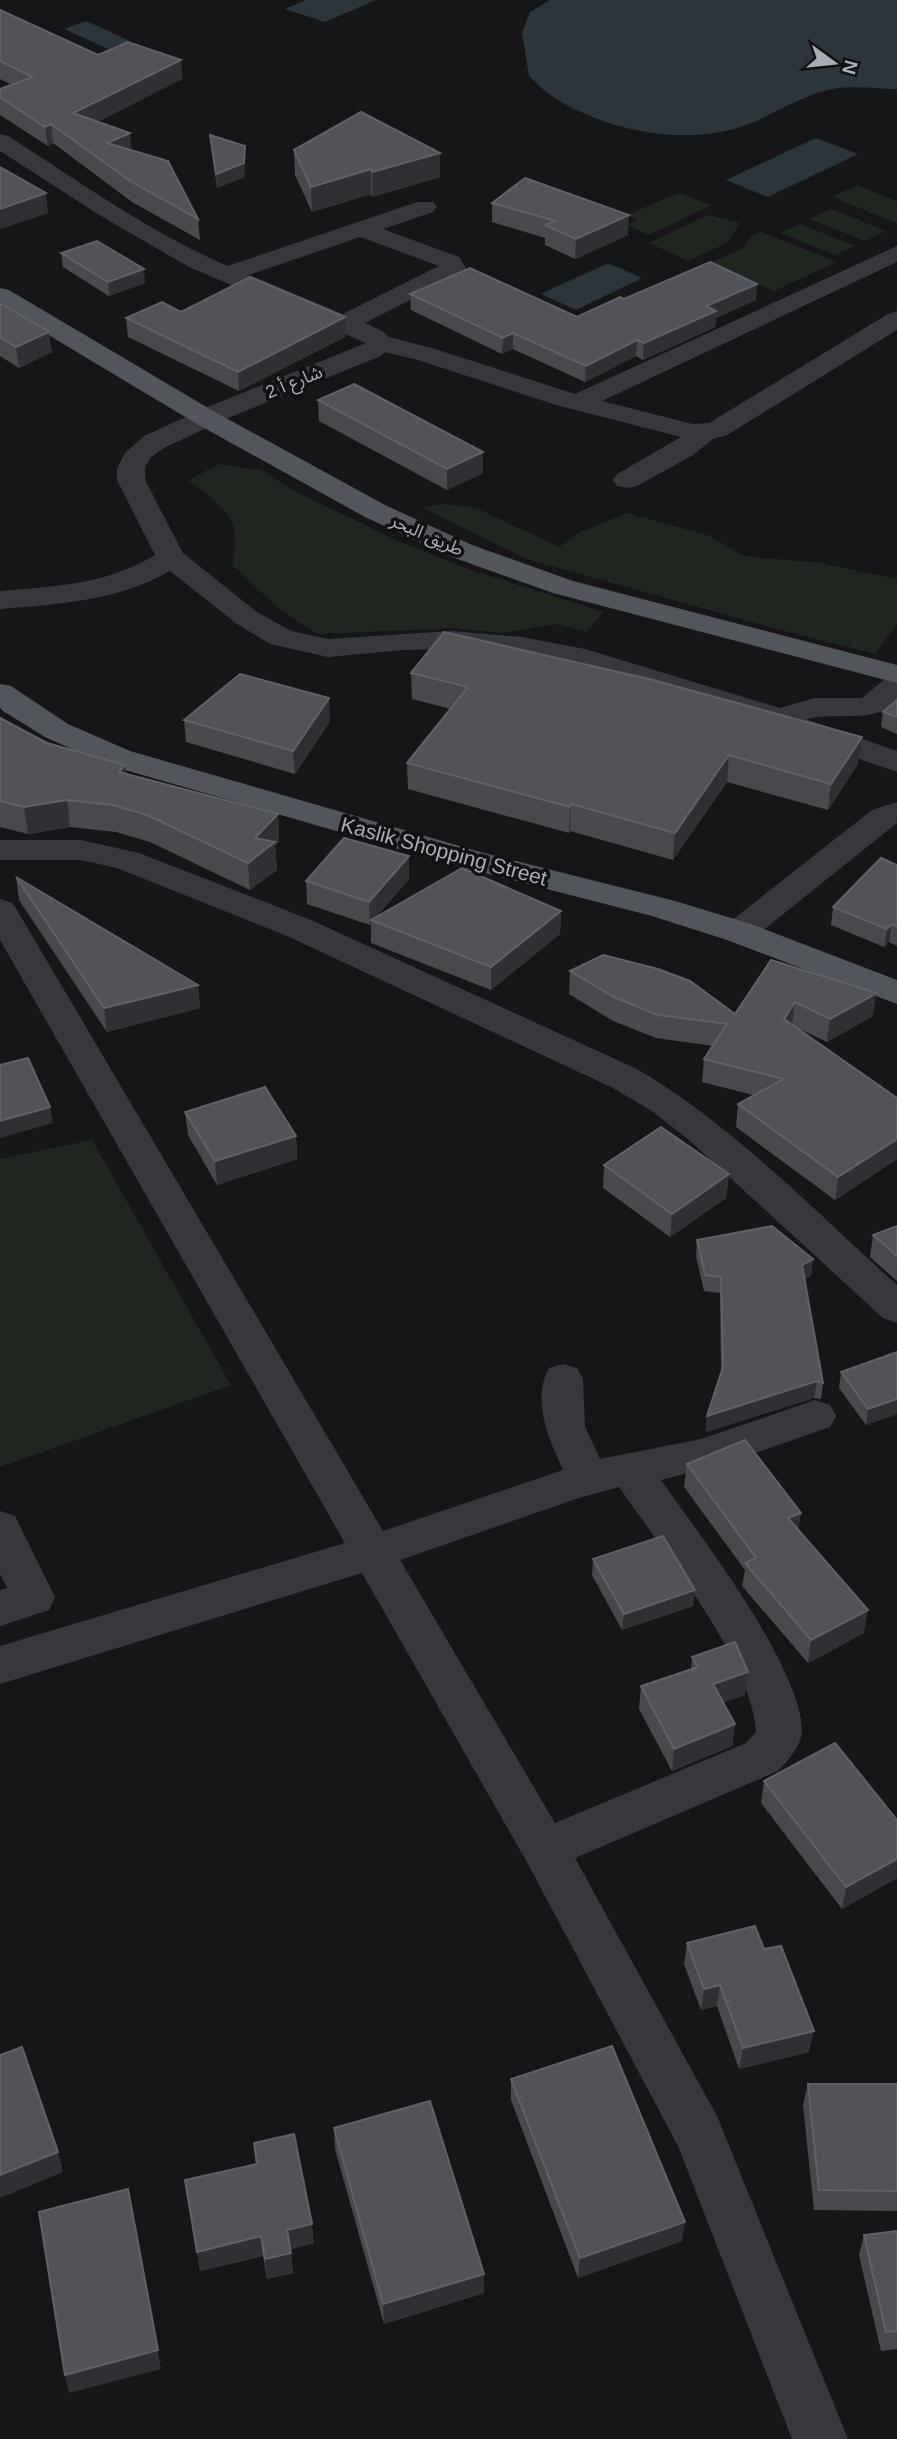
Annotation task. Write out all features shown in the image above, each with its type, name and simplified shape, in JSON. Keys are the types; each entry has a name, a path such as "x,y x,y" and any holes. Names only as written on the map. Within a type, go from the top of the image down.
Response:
{"main road":[{"name":"طريق البحر","path":"0,295 385,516 511,570 563,587 897,674"},
{"name":"Kaslik Shopping Street","path":"0,693 13,710 73,741 119,758 473,860 663,908 738,932 897,993"}],"street":[{"path":"0,141 109,211 224,275 373,336 380,344 424,354 692,432 704,433 718,429 897,319"},
{"path":"224,275 425,207"},
{"path":"344,324 454,268 450,262 360,229"},
{"path":"583,400 897,253"},
{"name":"شارع أ 2","path":"171,558 131,480 131,468 144,447 213,415 372,351 380,344"},
{"path":"213,415 297,399 424,354"},
{"path":"627,480 683,449 704,433"},
{"path":"0,600 90,590 117,584 171,558 247,618 289,641 328,648 452,640 574,654 785,719 796,726 897,761"},
{"path":"785,719 806,709 851,709 871,705 880,701 897,684"},
{"path":"738,932 883,817 897,812"},
{"path":"0,850 81,850 127,860 299,928 624,1078 666,1102 703,1132 897,1308"},
{"path":"0,910 545,1849 699,2134 820,2439"},
{"path":"545,1849 762,1757 777,1741 780,1730 773,1693 718,1598 564,1427 563,1379"},
{"path":"0,1665 373,1552 608,1474 702,1456 815,1416"},
{"path":"0,1528 33,1597 0,1608"}],"shaded area":[{"path":"306,0 376,0 325,22 285,9"},
{"path":"550,0 897,0 897,89 853,87 827,90 754,122 705,134 654,133 628,128 604,121 558,100 529,76 522,33 530,12"},
{"path":"86,21 130,41 108,49 64,29"},
{"path":"816,138 858,154 768,197 726,180"},
{"path":"857,185 897,201 897,223 832,197"},
{"path":"678,193 712,205 649,235 627,225 637,220 627,215"},
{"path":"831,209 886,231 865,241 810,219"},
{"path":"708,215 740,223 727,243 688,261 649,243"},
{"path":"800,224 855,246 835,255 780,233"},
{"path":"761,232 837,262 774,291 709,263 744,248 751,236"},
{"path":"608,263 642,278 576,310 541,294"},
{"path":"218,464 261,470 298,493 398,541 471,570 604,612 586,632 558,624 501,633 456,628 316,634 277,607 232,565 235,536 228,515 212,498 189,481"},
{"path":"444,504 476,508 559,547 579,533 627,513 710,536 743,556 820,563 897,579 897,624 875,654 773,628 527,559 421,507"},
{"path":"92,1140 231,1385 0,1467 0,1159"}],"building":[{"path":"0,10 98,55 128,42 181,60 73,113 130,133 107,143 168,161 198,219 130,181 51,124 45,127 0,97 0,89 33,77 0,61"},
{"path":"361,112 440,153 372,172 371,169 311,187 294,150"},
{"path":"210,135 245,146 244,163 216,174"},
{"path":"0,167 46,193 0,209"},
{"path":"525,178 629,215 576,239 545,225 555,221 492,203"},
{"path":"97,241 144,269 108,282 61,253"},
{"path":"710,262 757,284 706,306 716,311 644,343 637,340 586,366 513,333 503,338 410,294 470,268 577,317"},
{"path":"250,277 345,317 238,372 126,318 162,302 181,312"},
{"path":"0,303 49,332 16,347 0,337"},
{"path":"354,384 483,452 447,469 318,400"},
{"path":"444,632 649,679 862,737 831,784 729,755 675,833 571,804 570,807 407,763 468,687 411,673"},
{"path":"240,674 329,698 293,751 184,720"},
{"path":"897,700 897,717 883,712"},
{"path":"0,718 47,743 125,765 119,772 278,814 255,838 275,842 248,863 147,815 113,805 67,800 24,807 0,801"},
{"path":"344,838 409,856 369,902 306,881"},
{"path":"881,858 897,865 897,926 892,924 887,929 833,907"},
{"path":"462,868 561,911 491,967 371,920"},
{"path":"16,877 198,985 104,1008"},
{"path":"603,955 658,969 690,981 735,1014 771,960 877,993 830,1019 795,1002 784,1019 897,1098 897,1139 838,1177 738,1104 784,1079 704,1059 727,1024 658,1015 614,997 570,971"},
{"path":"28,1058 50,1107 0,1121 0,1065"},
{"path":"265,1087 296,1136 215,1161 185,1112"},
{"path":"661,1127 729,1174 672,1214 604,1165"},
{"path":"772,1226 813,1259 802,1265 823,1383 817,1381 707,1416 723,1367 721,1277 705,1275 697,1240"},
{"path":"897,1226 897,1256 873,1235"},
{"path":"897,1352 897,1399 868,1409 841,1372"},
{"path":"745,1440 801,1513 788,1518 868,1610 811,1640 745,1563 756,1558 687,1464"},
{"path":"663,1536 695,1590 624,1614 593,1559"},
{"path":"735,1642 748,1672 713,1684 735,1724 674,1749 641,1686 698,1667 692,1657"},
{"path":"835,1743 897,1820 897,1859 846,1887 764,1781"},
{"path":"755,1926 764,1949 781,1946 814,2031 743,2048 720,1985 704,1989 687,1943"},
{"path":"612,2046 685,2222 580,2258 511,2079"},
{"path":"22,2047 58,2152 0,2175 0,2055"},
{"path":"808,2084 897,2084 897,2191 819,2190"},
{"path":"430,2101 484,2274 383,2304 334,2128"},
{"path":"294,2134 312,2224 287,2230 291,2253 265,2259 261,2236 197,2252 185,2180 257,2164 254,2143"},
{"path":"128,2189 158,2350 65,2375 39,2212"},
{"path":"897,2231 897,2331 886,2332 864,2235"}]}
